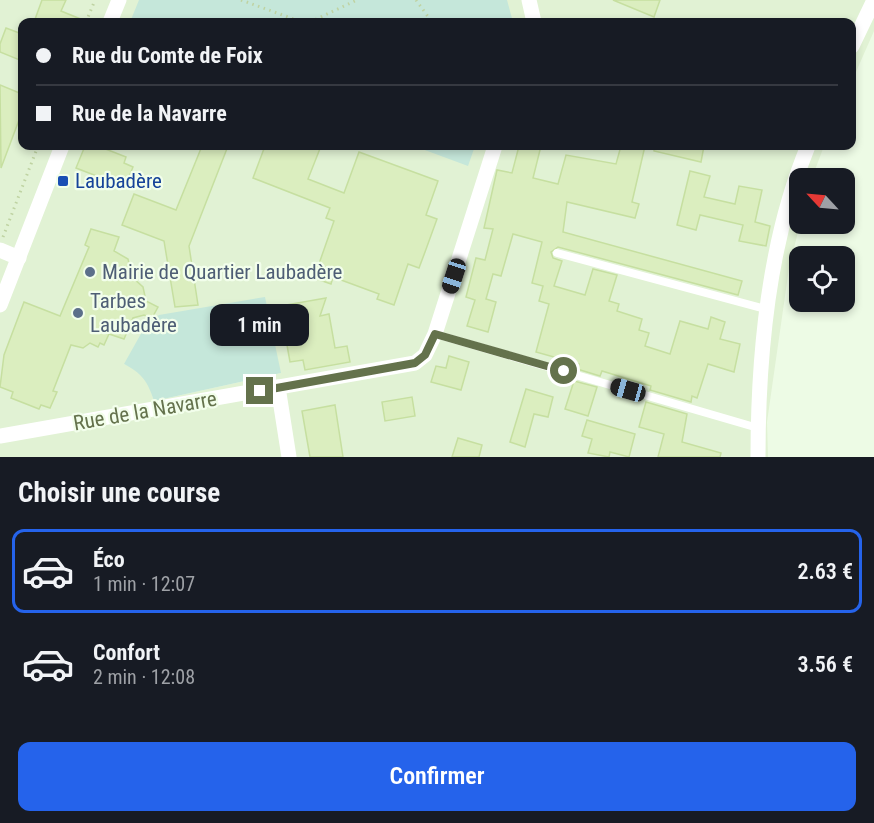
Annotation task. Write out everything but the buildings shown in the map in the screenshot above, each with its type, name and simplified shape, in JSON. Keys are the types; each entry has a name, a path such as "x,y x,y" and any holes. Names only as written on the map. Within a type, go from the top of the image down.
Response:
{"street":[{"path":"112,18 119,0"},
{"path":"529,0 533,18"},
{"path":"856,38 874,0"},
{"path":"0,304 60,150"},
{"name":"Rue de la Navarre","path":"0,436 415,363 425,355 435,334 494,150"},
{"path":"758,457 765,309 784,225 807,150"},
{"path":"0,250 19,258"},
{"path":"278,387 289,457"}],"lane":[{"path":"557,253 765,309"},
{"path":"435,334 758,428"}],"path":[{"path":"88,18 95,0"},
{"path":"241,0 291,18"},
{"path":"319,18 357,0"},
{"path":"416,0 429,18"},
{"path":"0,244 36,150"}],"shaded area":[{"path":"0,0 874,0 874,31 856,72 856,18 18,18 18,150 822,150 816,168 789,168 789,234 798,234 794,246 789,246 789,268 767,422 768,457 0,457","holes":["124,364 281,373 154,401 148,382 138,370"]},
{"path":"139,0 507,0 512,18 132,18"},
{"path":"425,150 474,150 468,166"},
{"path":"265,297 281,373 154,401 144,379 124,364 147,323 159,315"}],"place":[{"name":"Laubadère","path":"63,181"},
{"name":"Mairie de Quartier Laubadère","path":"90,272"},
{"name":"Tarbes Laubadère","path":"78,313"}],"route":[{"path":"260,391 415,363 425,355 435,334 564,371"}]}
